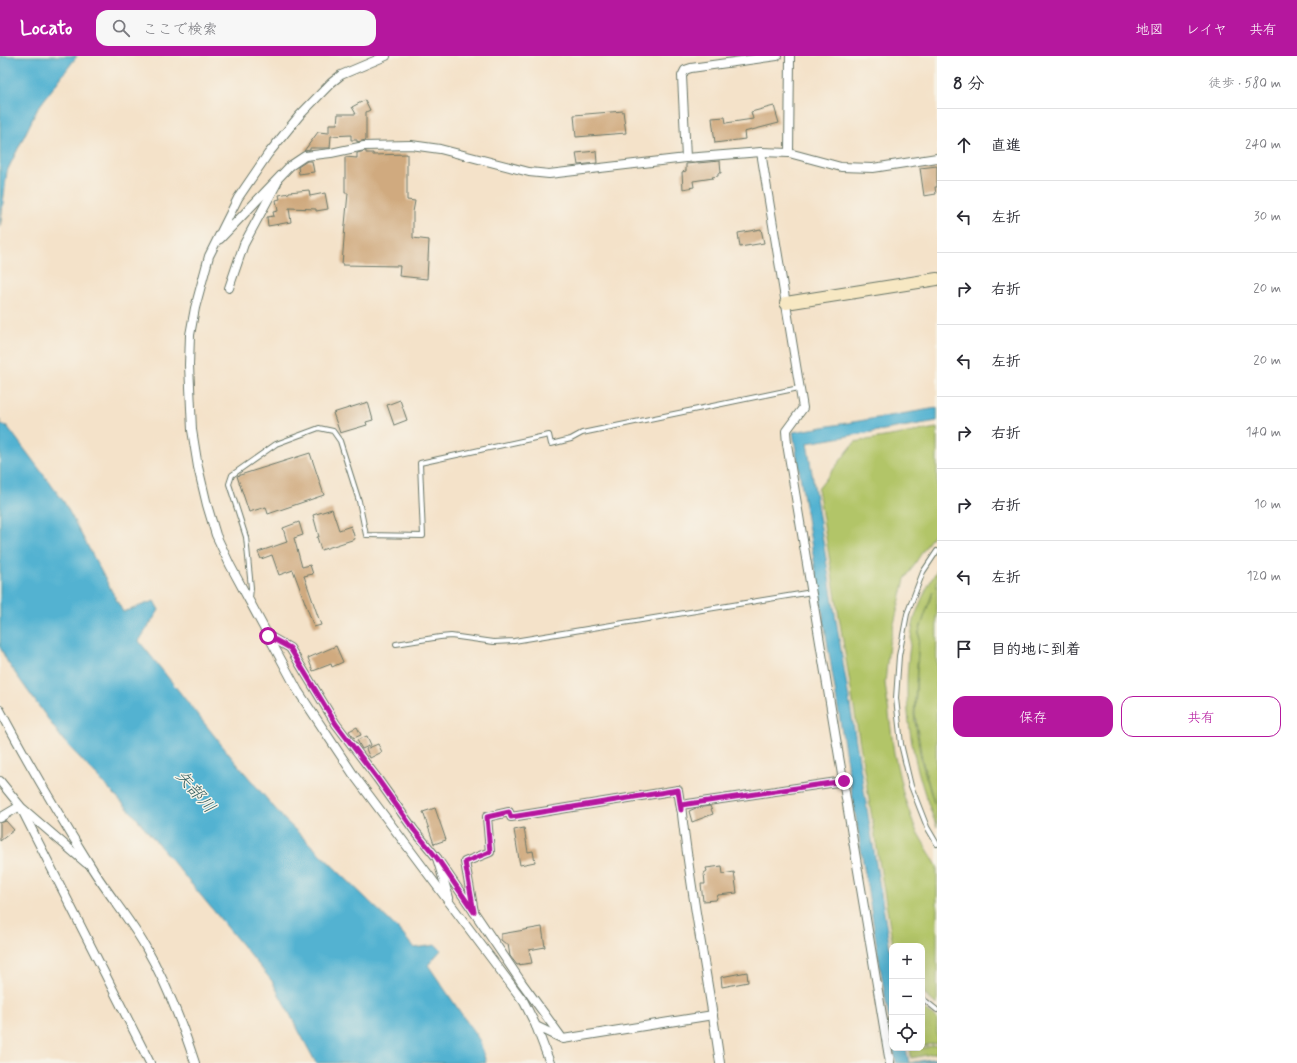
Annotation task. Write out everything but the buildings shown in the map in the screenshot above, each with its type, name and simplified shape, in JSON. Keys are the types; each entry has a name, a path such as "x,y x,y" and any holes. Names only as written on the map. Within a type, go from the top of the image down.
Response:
{"street":[{"path":"386,56 341,75 331,83 299,116 268,154 238,198 213,247 209,256 195,308 190,335 192,430 198,467 216,535 230,565 298,691 353,774 524,1002 536,1026 550,1063"},
{"path":"686,158 682,76 685,70 777,56"},
{"path":"789,153 790,56"},
{"path":"213,247 290,166 305,156 331,153 364,146 411,145 440,148 529,172 549,174 686,158 761,152 789,153 841,167 873,168 937,158"},
{"path":"761,152 803,408 786,431 787,444 890,1063"},
{"path":"229,288 244,244 282,174"},
{"path":"786,304 937,279"},
{"path":"268,636 290,648 336,724 414,830 437,858 522,983 563,1039"},
{"path":"0,710 19,747 91,867 145,946 159,973 179,1019 195,1063"},
{"path":"0,781 20,806 91,867"},
{"path":"681,810 681,805 844,781"},
{"path":"474,912 465,862 490,852 487,817 509,812 511,817 678,790 686,855 720,1063"},
{"path":"0,818 20,806"},
{"path":"20,806 150,1063"},
{"path":"437,858 451,905"},
{"path":"536,1026 563,1039 713,1015"}],"lane":[{"path":"250,601 251,588 246,536 229,484 232,475 276,444 319,428 333,431 340,441 357,493 366,535 423,536 420,463 549,435 551,444 571,439 582,433 800,387"},
{"path":"937,551 923,572 907,614 899,656 896,698 901,744 911,786 927,827 937,844"},
{"path":"396,644 451,636 494,642 514,641 812,592"},
{"path":"925,1000 937,1010"}],"green space":[{"path":"937,428 937,529 905,579 889,644 885,683 894,753 904,797 916,830 937,866 937,1005 925,995 925,943 893,943 818,489 855,442"},
{"path":"937,570 937,827 916,763 909,720 907,676 914,621 921,601","holes":["919,632 915,714 922,759 934,803 921,760 914,715"]},
{"path":"925,1009 937,1019 937,1043 925,1045"},
{"path":"937,1045 937,1053 911,1058 910,1051 925,1051 925,1047"}],"water":[{"path":"0,56 77,56 38,108 7,171 0,228"},
{"path":"937,408 937,421 807,443 889,943 889,1021 793,432"},
{"name":"矢部川","path":"0,420 1,424 7,426 64,502 123,612 154,601 159,610 139,641 232,758 284,819 400,931 414,948 436,945 441,950 428,965 480,1041 486,1063 316,1063 272,981 134,815 63,740 8,663 0,647"},
{"path":"894,1051 907,1051 909,1063 896,1063"},
{"path":"937,1058 937,1060 921,1063 909,1063"}],"route":[{"path":"268,636 290,648 336,724 414,830 437,858 474,912 465,862 490,852 487,817 509,812 511,817 678,790 681,810 681,805 844,781"}]}
